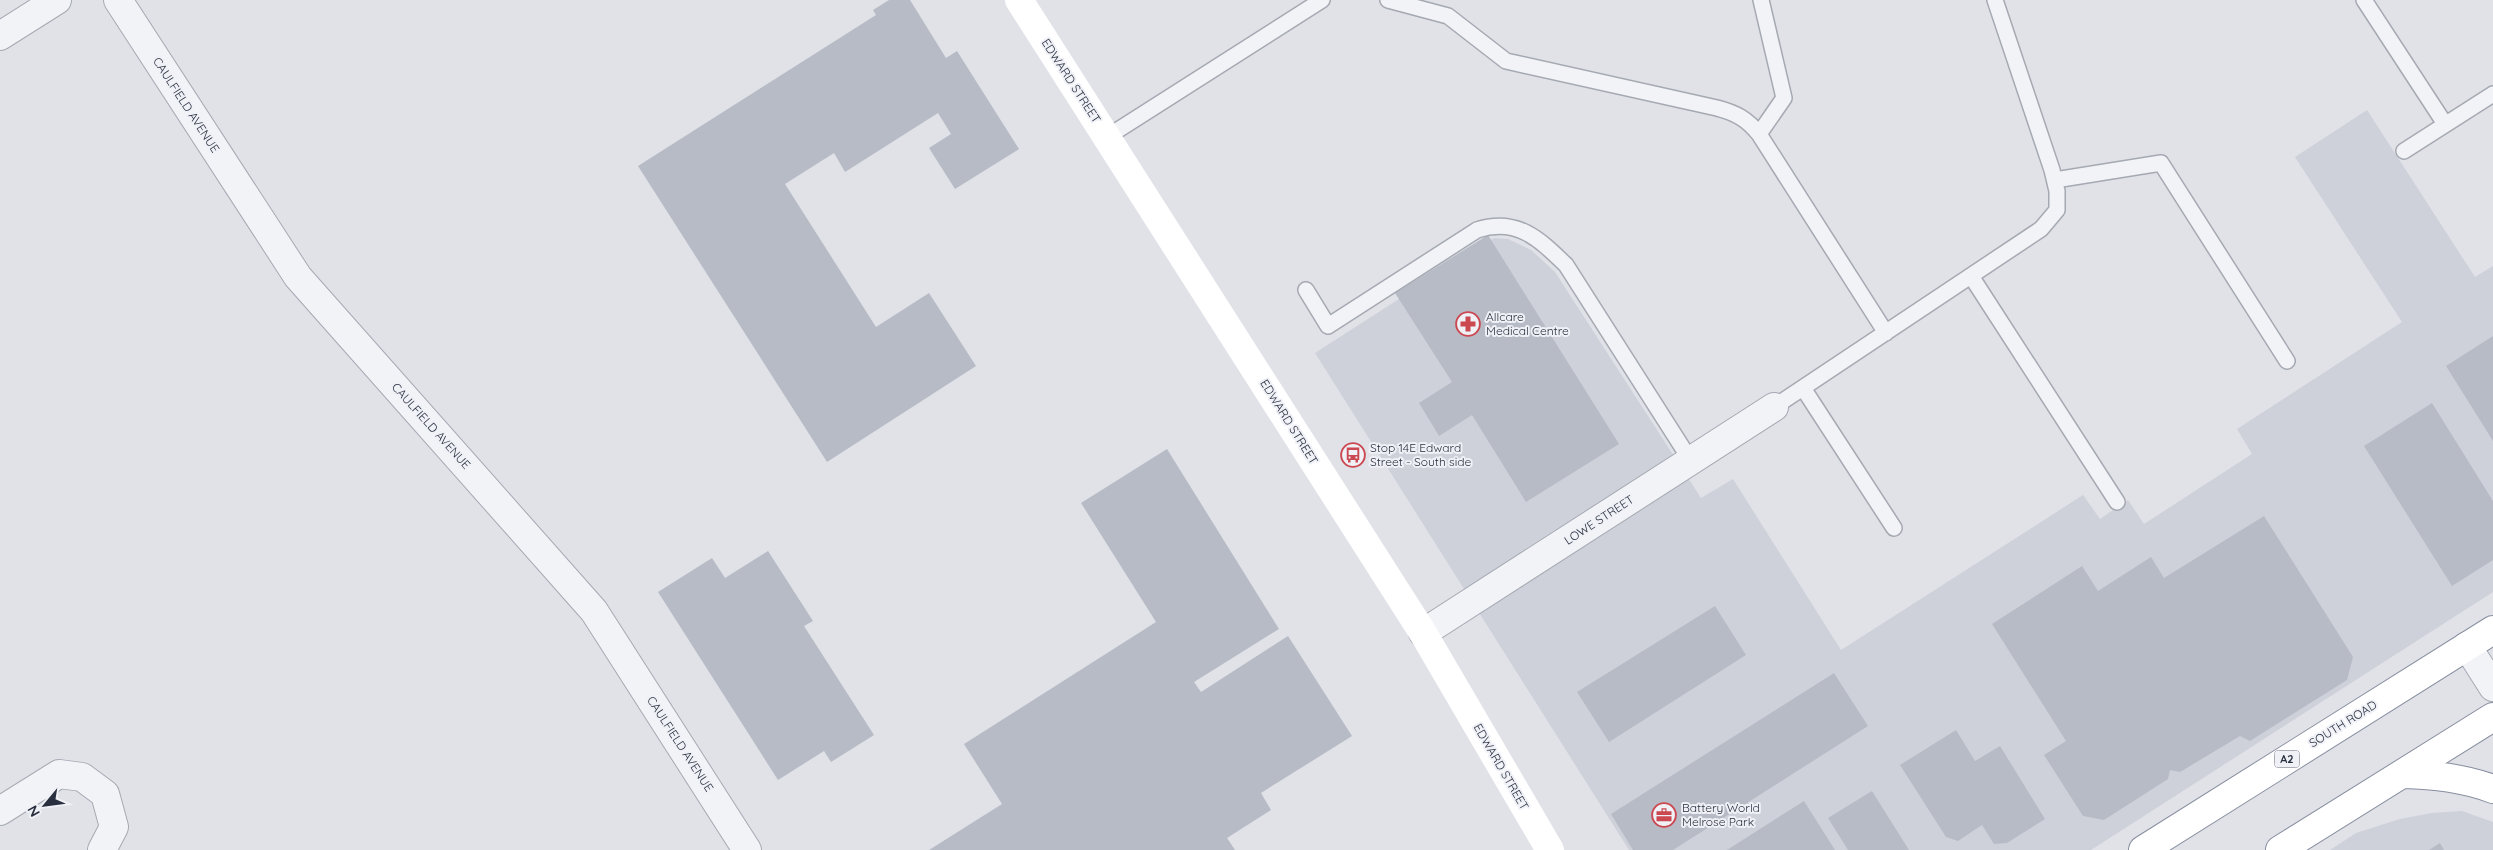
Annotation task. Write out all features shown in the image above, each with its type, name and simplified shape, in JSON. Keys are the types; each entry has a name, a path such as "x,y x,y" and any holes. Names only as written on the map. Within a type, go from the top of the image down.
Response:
{"main road":[{"name":"EDWARD STREET","path":"1019,0 1423,633 1550,850"},
{"name":"SOUTH ROAD","path":"2143,850 2493,630"},
{"path":"2280,850 2493,717"},
{"path":"2403,774 2441,776 2472,782 2493,789"}],"street":[{"path":"0,36 57,0"},
{"name":"CAULFIELD AVENUE","path":"118,0 298,277 594,611 747,850"},
{"name":"LOWE STREET","path":"1423,633 1774,407"},
{"path":"2467,646 2493,687"},
{"path":"0,811 59,774 82,777 105,794 114,827 102,850"}],"lane":[{"path":"1107,137 1322,0"},
{"path":"1388,0 1448,16 1506,61 1733,112 1748,120 1759,134 1886,333"},
{"path":"1759,134 1784,98 1761,0"},
{"path":"1774,407 2041,230 2057,210 2055,180 1995,0"},
{"path":"2364,0 2445,124"},
{"path":"2404,151 2493,94"},
{"path":"2055,180 2160,163 2287,360"},
{"path":"1306,290 1328,326 1478,230 1494,224 1516,228 1538,238 1566,265 1691,461"},
{"path":"1971,276 2118,502"},
{"path":"1803,388 1894,528"}],"shaded area":[{"path":"2367,110 2475,277 2493,266 2493,592 2091,850 1629,850 1315,353 1494,238 1508,239 1531,250 1555,272 1701,498 1733,479 1841,650 2083,495 2100,519 2128,500 2144,524 2252,454 2237,429 2402,322 2295,157"},
{"path":"2462,811 2493,822 2493,850 2330,850 2356,833 2400,819 2432,813"}],"building":[{"path":"889,0 910,0 946,58 957,51 1019,149 955,189 929,148 951,134 938,113 845,172 834,153 785,184 876,327 929,293 976,366 827,462 638,166 876,15 873,10"},
{"path":"1488,235 1619,444 1526,502 1472,415 1439,436 1419,403 1452,382 1395,293"},
{"path":"2493,336 2493,441 2446,366"},
{"path":"2432,403 2493,501 2493,560 2452,586 2364,446"},
{"path":"1167,449 1279,629 1194,682 1201,692 1288,636 1352,736 1261,793 1271,810 1227,838 1235,850 929,850 1002,804 964,744 1156,622 1081,503"},
{"path":"2264,516 2353,657 2347,680 2250,741 2240,736 2180,772 2170,770 2168,779 2104,820 2083,816 2044,755 2066,741 1992,624 2082,566 2098,591 2151,557 2164,578"},
{"path":"768,551 813,621 804,626 874,735 831,762 824,751 778,780 658,592 712,558 725,578"},
{"path":"1715,606 1746,655 1609,742 1577,692"},
{"path":"1834,673 1868,726 1673,850 1633,850 1611,814"},
{"path":"1956,730 1975,761 2000,746 2045,819 2007,843 1994,844 1982,825 1958,841 1946,837 1900,765"},
{"path":"1872,791 1909,850 1848,850 1828,818"},
{"path":"1804,801 1835,850 1727,850"},
{"path":"2440,843 2444,850 2429,850"}],"place":[{"name":"Allcare Medical Centre","path":"1468,324"},
{"name":"Stop 14E Edward Street - South side","path":"1353,455"},
{"name":"Battery World Melrose Park","path":"1664,815"}]}
